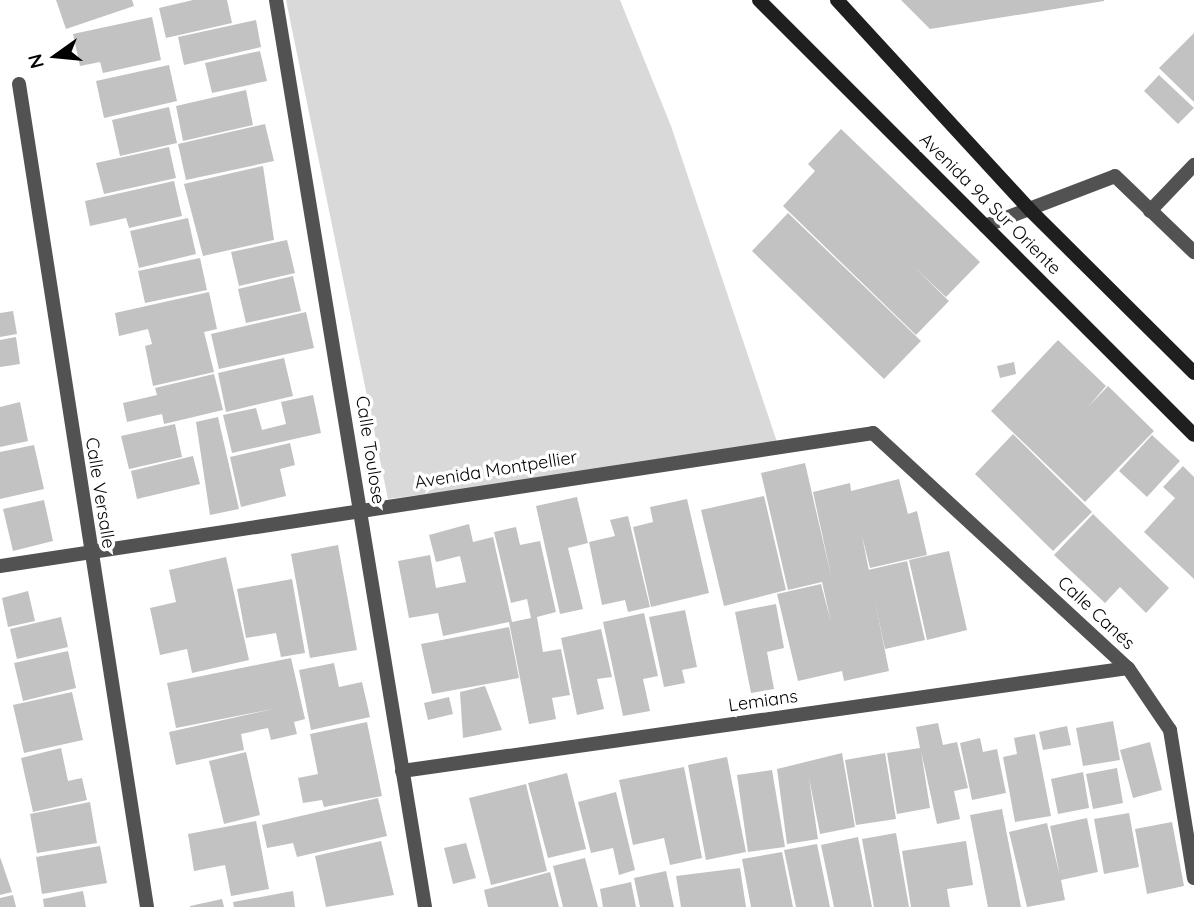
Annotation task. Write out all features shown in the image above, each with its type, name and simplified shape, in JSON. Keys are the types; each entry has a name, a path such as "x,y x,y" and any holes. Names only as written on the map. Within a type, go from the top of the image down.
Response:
{"main road":[{"name":"Avenida 9a Sur Oriente","path":"759,0 1194,435"},
{"name":"Avenida 9a Sur Oriente","path":"837,0 1031,211 1194,373"}],"street":[{"name":"Calle Toulose","path":"276,0 425,907"},
{"name":"Calle Versalle","path":"19,83 89,551 147,907"},
{"path":"1150,211 1194,165"},
{"path":"985,226 1031,211 1115,176 1194,252"},
{"name":"Avenida Montpellier","path":"0,566 873,433"},
{"name":"Calle Canés","path":"873,433 1128,668 1170,730 1194,878"},
{"name":"Lemians","path":"402,771 1128,668"}],"shaded area":[{"path":"286,0 620,0 671,126 779,448 388,499"}],"building":[{"path":"56,0 132,0 134,6 66,29"},
{"path":"193,0 227,0 232,23 166,38 159,8"},
{"path":"901,0 1104,0 1104,1 930,29"},
{"path":"152,17 161,60 103,73 100,62 80,66 73,34"},
{"path":"256,20 261,47 184,65 178,37"},
{"path":"1194,33 1194,102 1159,68"},
{"path":"260,51 267,81 212,93 205,63"},
{"path":"169,65 177,101 104,118 96,81"},
{"path":"1159,75 1194,108 1178,124 1144,91"},
{"path":"246,90 253,125 183,141 176,106"},
{"path":"169,107 177,143 120,156 112,120"},
{"path":"265,124 274,161 186,180 178,144"},
{"path":"841,129 980,262 946,297 912,265 949,301 916,335 783,206 815,171 808,164"},
{"path":"169,147 176,178 104,194 96,163"},
{"path":"263,166 274,240 203,256 184,184"},
{"path":"174,181 182,216 129,228 126,218 90,226 85,201"},
{"path":"788,213 921,341 884,379 752,251"},
{"path":"188,218 196,254 139,268 130,231"},
{"path":"287,240 295,273 239,286 231,252"},
{"path":"200,258 207,290 145,303 138,271"},
{"path":"293,276 301,311 246,323 238,289"},
{"path":"209,292 217,329 204,332 214,372 153,386 145,346 152,344 148,329 119,336 115,313"},
{"path":"13,311 17,334 0,337 0,313"},
{"path":"306,312 314,348 219,369 211,334"},
{"path":"16,337 20,364 0,367 0,340"},
{"path":"1058,340 1106,386 1088,407 1108,386 1154,431 1085,502 991,411"},
{"path":"284,358 293,396 226,412 218,373"},
{"path":"1014,362 1016,374 1000,378 997,366"},
{"path":"214,374 223,410 164,424 162,414 127,422 123,403 157,395 155,388"},
{"path":"313,395 321,433 232,453 223,415 256,408 262,430 286,424 281,402"},
{"path":"20,402 28,441 0,447 0,407"},
{"path":"218,417 239,509 210,515 196,422"},
{"path":"175,424 182,457 129,469 121,436"},
{"path":"1013,434 1092,512 1053,551 975,474"},
{"path":"1152,435 1180,461 1147,497 1119,471"},
{"path":"290,443 295,465 280,469 286,496 241,507 230,457"},
{"path":"34,445 44,489 0,499 0,452"},
{"path":"193,456 200,484 137,499 131,471"},
{"path":"805,463 832,580 813,492 850,483 851,491 899,479 908,514 917,511 927,555 870,568 862,536 889,671 844,681 842,671 798,681 777,594 821,584 831,622 822,582 788,590 761,473"},
{"path":"1183,466 1194,477 1194,579 1144,532 1175,498 1163,487"},
{"path":"764,496 786,590 724,606 701,510"},
{"path":"577,497 588,543 568,548 583,609 560,614 536,506"},
{"path":"687,499 709,593 651,607 633,527 653,522 650,507"},
{"path":"44,500 53,541 13,551 3,509"},
{"path":"1093,514 1169,588 1146,613 1120,587 1105,603 1054,555"},
{"path":"628,516 650,607 628,612 625,600 602,605 589,542 615,536 610,520"},
{"path":"469,524 473,542 493,537 512,622 531,618 527,599 511,603 494,532 516,527 520,545 540,541 556,612 537,617 543,652 561,649 570,695 552,698 556,719 529,724 509,622 443,636 438,613 409,618 398,561 430,555 436,588 466,582 460,556 436,562 429,535"},
{"path":"338,545 357,650 310,658 291,554"},
{"path":"949,551 967,630 927,640 909,560"},
{"path":"226,557 249,660 192,673 187,649 160,655 150,608 176,602 169,570"},
{"path":"907,561 925,640 885,649 868,570"},
{"path":"292,579 305,653 281,657 276,633 246,638 237,589"},
{"path":"28,591 35,621 8,627 2,598"},
{"path":"776,604 784,648 767,652 774,689 751,693 735,612"},
{"path":"685,610 697,667 682,670 685,683 664,687 649,617"},
{"path":"644,613 658,676 643,679 650,711 623,716 603,622"},
{"path":"61,617 68,647 17,659 10,629"},
{"path":"509,627 519,678 432,694 421,644"},
{"path":"601,629 612,677 597,679 604,709 577,715 561,638"},
{"path":"68,651 76,688 23,701 14,663"},
{"path":"291,658 305,719 294,722 297,734 271,740 268,728 241,734 244,750 176,765 169,732 278,708 176,728 167,683"},
{"path":"334,663 339,687 362,682 370,717 311,730 299,670"},
{"path":"485,686 502,730 463,738 460,692"},
{"path":"72,692 83,740 24,753 13,705"},
{"path":"449,697 453,714 428,720 424,703"},
{"path":"1113,721 1120,760 1083,766 1076,728"},
{"path":"367,722 382,796 324,807 322,800 303,803 298,778 318,774 310,734"},
{"path":"938,723 943,745 957,742 968,788 954,791 960,819 937,824 921,751 930,808 897,814 887,753 920,748 916,727"},
{"path":"1067,726 1071,745 1043,750 1039,732"},
{"path":"1035,734 1051,816 1015,822 1003,757 1017,754 1014,738"},
{"path":"980,738 983,752 997,749 1006,793 972,800 960,743"},
{"path":"1150,742 1162,790 1133,798 1120,750"},
{"path":"61,748 68,781 82,778 87,800 33,812 21,758"},
{"path":"246,752 260,815 224,824 209,761"},
{"path":"842,753 855,827 820,834 809,778 818,839 787,844 777,769"},
{"path":"885,753 896,819 856,825 845,760"},
{"path":"727,757 746,852 706,860 688,765"},
{"path":"684,767 702,858 670,865 664,838 633,845 619,780"},
{"path":"1117,768 1123,803 1093,809 1086,774"},
{"path":"772,770 785,847 748,852 737,775"},
{"path":"1083,772 1089,808 1058,814 1051,779"},
{"path":"567,773 586,849 548,858 528,783"},
{"path":"526,784 547,871 491,885 469,798"},
{"path":"616,792 635,870 619,875 613,848 591,853 578,802"},
{"path":"378,798 387,836 297,857 293,843 267,848 262,825"},
{"path":"90,802 97,843 37,853 30,814"},
{"path":"1002,809 1021,907 988,907 970,815"},
{"path":"1129,813 1139,867 1104,874 1094,819"},
{"path":"1087,818 1098,872 1061,880 1065,900 1027,907 1009,832 1047,823 1060,876 1050,826"},
{"path":"256,821 269,889 231,896 225,865 194,871 188,834"},
{"path":"1172,822 1184,886 1147,894 1135,829"},
{"path":"896,833 909,907 874,907 862,839"},
{"path":"858,837 872,907 834,907 821,845"},
{"path":"381,841 394,895 326,907 315,856"},
{"path":"966,841 973,885 947,889 950,907 911,907 902,851"},
{"path":"466,843 476,878 453,884 444,848"},
{"path":"817,844 830,907 796,907 784,850"},
{"path":"100,846 107,883 42,894 36,857"},
{"path":"782,852 793,907 751,907 742,859"},
{"path":"0,857 12,892 0,895"},
{"path":"585,858 598,907 563,907 553,866"},
{"path":"740,868 746,907 681,907 676,876"},
{"path":"666,871 674,907 640,907 634,878"},
{"path":"550,872 559,907 488,907 484,890"},
{"path":"631,882 636,907 603,907 600,889"},
{"path":"83,891 86,907 44,907 43,899"},
{"path":"293,891 295,907 234,907 233,902"},
{"path":"13,895 16,907 0,907 0,898"},
{"path":"222,899 224,907 190,907 190,906"}]}
